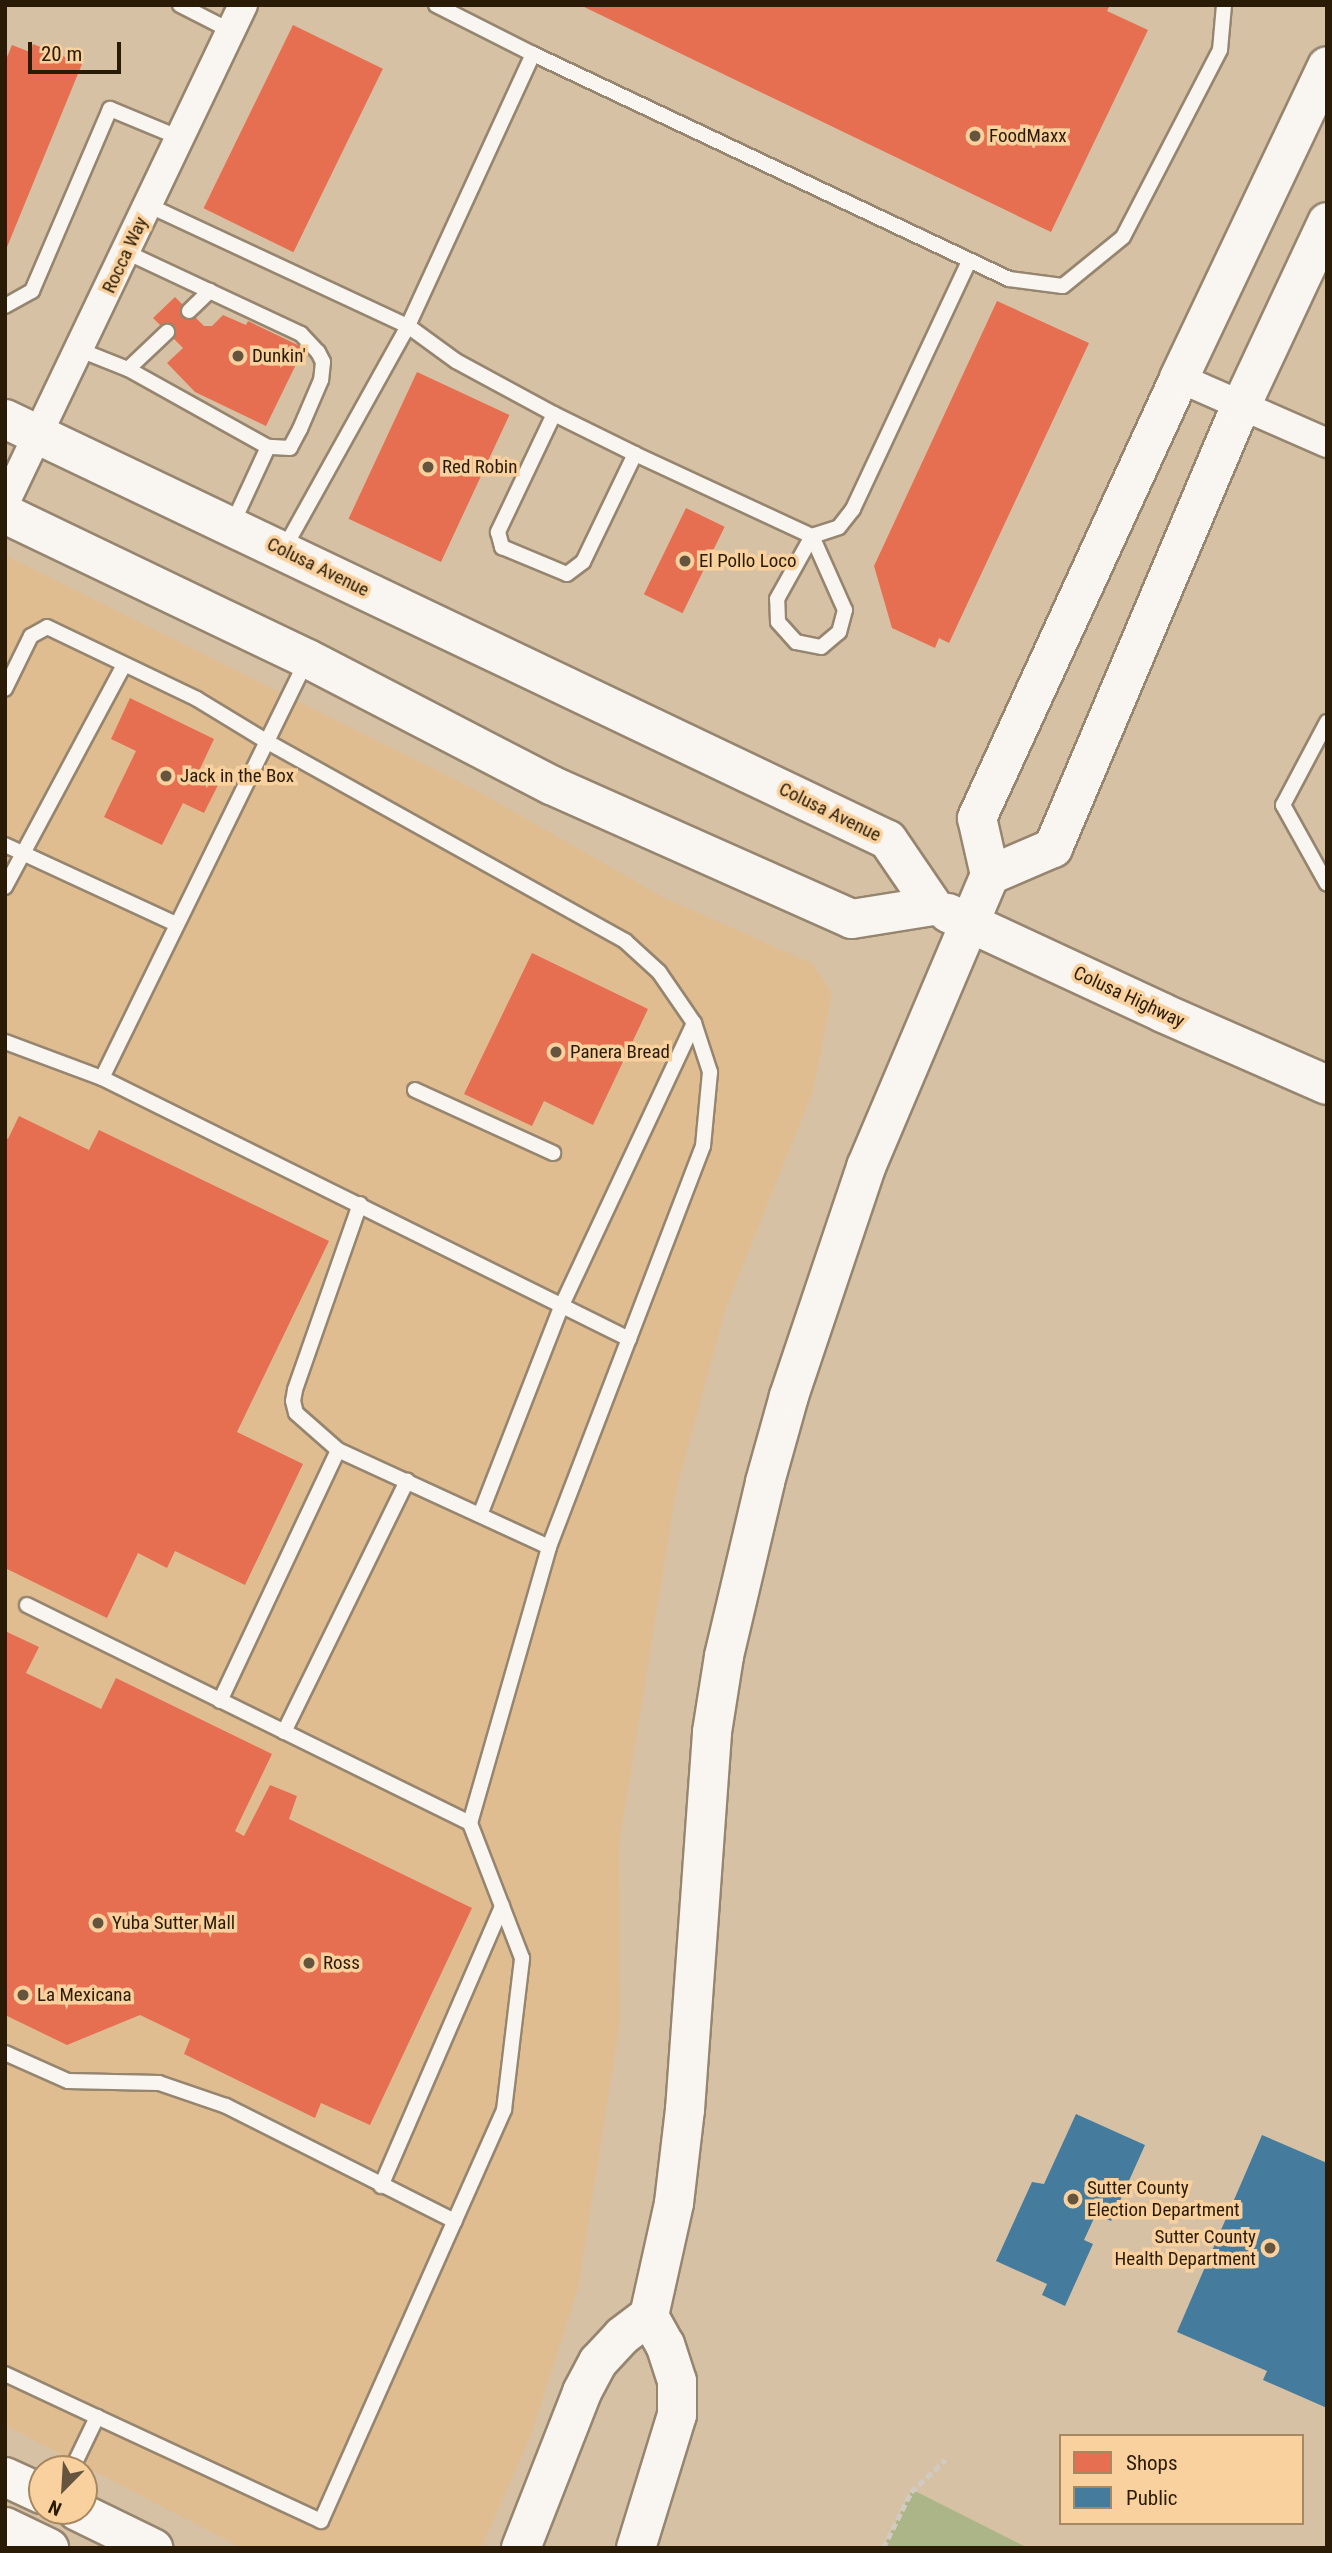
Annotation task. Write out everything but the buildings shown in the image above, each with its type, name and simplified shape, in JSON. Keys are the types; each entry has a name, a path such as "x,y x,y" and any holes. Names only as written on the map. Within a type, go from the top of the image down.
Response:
{"main road":[{"path":"636,2548 677,2415 677,2381 664,2345 649,2316 674,2203 685,2110 712,1732 723,1656 741,1577 789,1396 866,1167 990,875 977,818 1179,378 1327,66"},
{"path":"990,875 1053,848 1241,406 1327,222"},
{"name":"Colusa Avenue","path":"5,419 888,840 933,906"},
{"path":"5,514 308,659 551,785 852,919 933,906"},
{"name":"Colusa Highway","path":"933,906 1163,1013 1327,1085"},
{"path":"521,2548 582,2392 598,2362 622,2336 649,2316"},
{"path":"5,2477 28,2488"},
{"path":"98,2521 153,2548"},
{"path":"5,2527 49,2548"}],"street":[{"name":"Rocca Way","path":"5,503 243,5"},
{"path":"1179,378 1327,443"}],"lane":[{"path":"180,5 231,31"},
{"path":"436,5 533,54 1009,279 1063,286 1122,237 1220,50 1224,5"},
{"path":"283,551 408,326 533,54"},
{"path":"5,306 32,291 110,109 180,138"},
{"path":"148,205 408,326 456,361 554,414 812,536 845,610 839,632 821,647 796,642 778,622 777,599 812,536 839,527 853,509 969,261"},
{"path":"80,350 128,369 268,447 290,448 321,380 323,362 318,352 301,334 126,251"},
{"path":"189,311 210,291"},
{"path":"128,369 167,332"},
{"path":"554,414 498,532 502,547 567,574 583,562 635,454"},
{"path":"232,526 268,447"},
{"path":"5,689 31,636 47,627 197,699 266,741 625,941 659,972 694,1023 710,1072 703,1146 549,1547 470,1823 522,1958 504,2110 321,2521 5,2374"},
{"path":"102,1078 308,659"},
{"path":"5,887 124,665"},
{"path":"1327,722 1283,806 1327,884"},
{"path":"5,845 176,924"},
{"path":"480,1515 562,1305 694,1023"},
{"path":"5,1042 102,1078 629,1339"},
{"path":"415,1090 553,1153"},
{"path":"360,1204 293,1401 296,1413 338,1450 549,1547"},
{"path":"220,1701 338,1450"},
{"path":"284,1732 407,1482"},
{"path":"27,1605 470,1823"},
{"path":"381,2186 502,1906"},
{"path":"5,2053 68,2081 159,2083 226,2106 455,2221"},
{"path":"79,2455 97,2417"}],"path":[{"path":"883,2548 911,2492 945,2460"}],"shaded area":[{"path":"5,555 472,788 661,896 813,964 832,994 813,1091 726,1307 676,1491 619,1845 620,2022 578,2288 531,2435 481,2548 242,2548 98,2473 98,2455 63,2455 5,2425"}],"green space":[{"path":"915,2491 1028,2548 883,2548 911,2492"}],"place":[{"name":"FoodMaxx","path":"975,136"},
{"name":"Dunkin'","path":"238,356"},
{"name":"Red Robin","path":"428,467"},
{"name":"El Pollo Loco","path":"685,561"},
{"name":"Jack in the Box","path":"166,776"},
{"name":"Panera Bread","path":"556,1052"},
{"name":"Yuba Sutter Mall","path":"98,1923"},
{"name":"Ross","path":"309,1963"},
{"name":"La Mexicana","path":"23,1995"},
{"name":"Sutter County Election Department","path":"1073,2199"},
{"name":"Sutter County Health Department","path":"1270,2248"}]}
